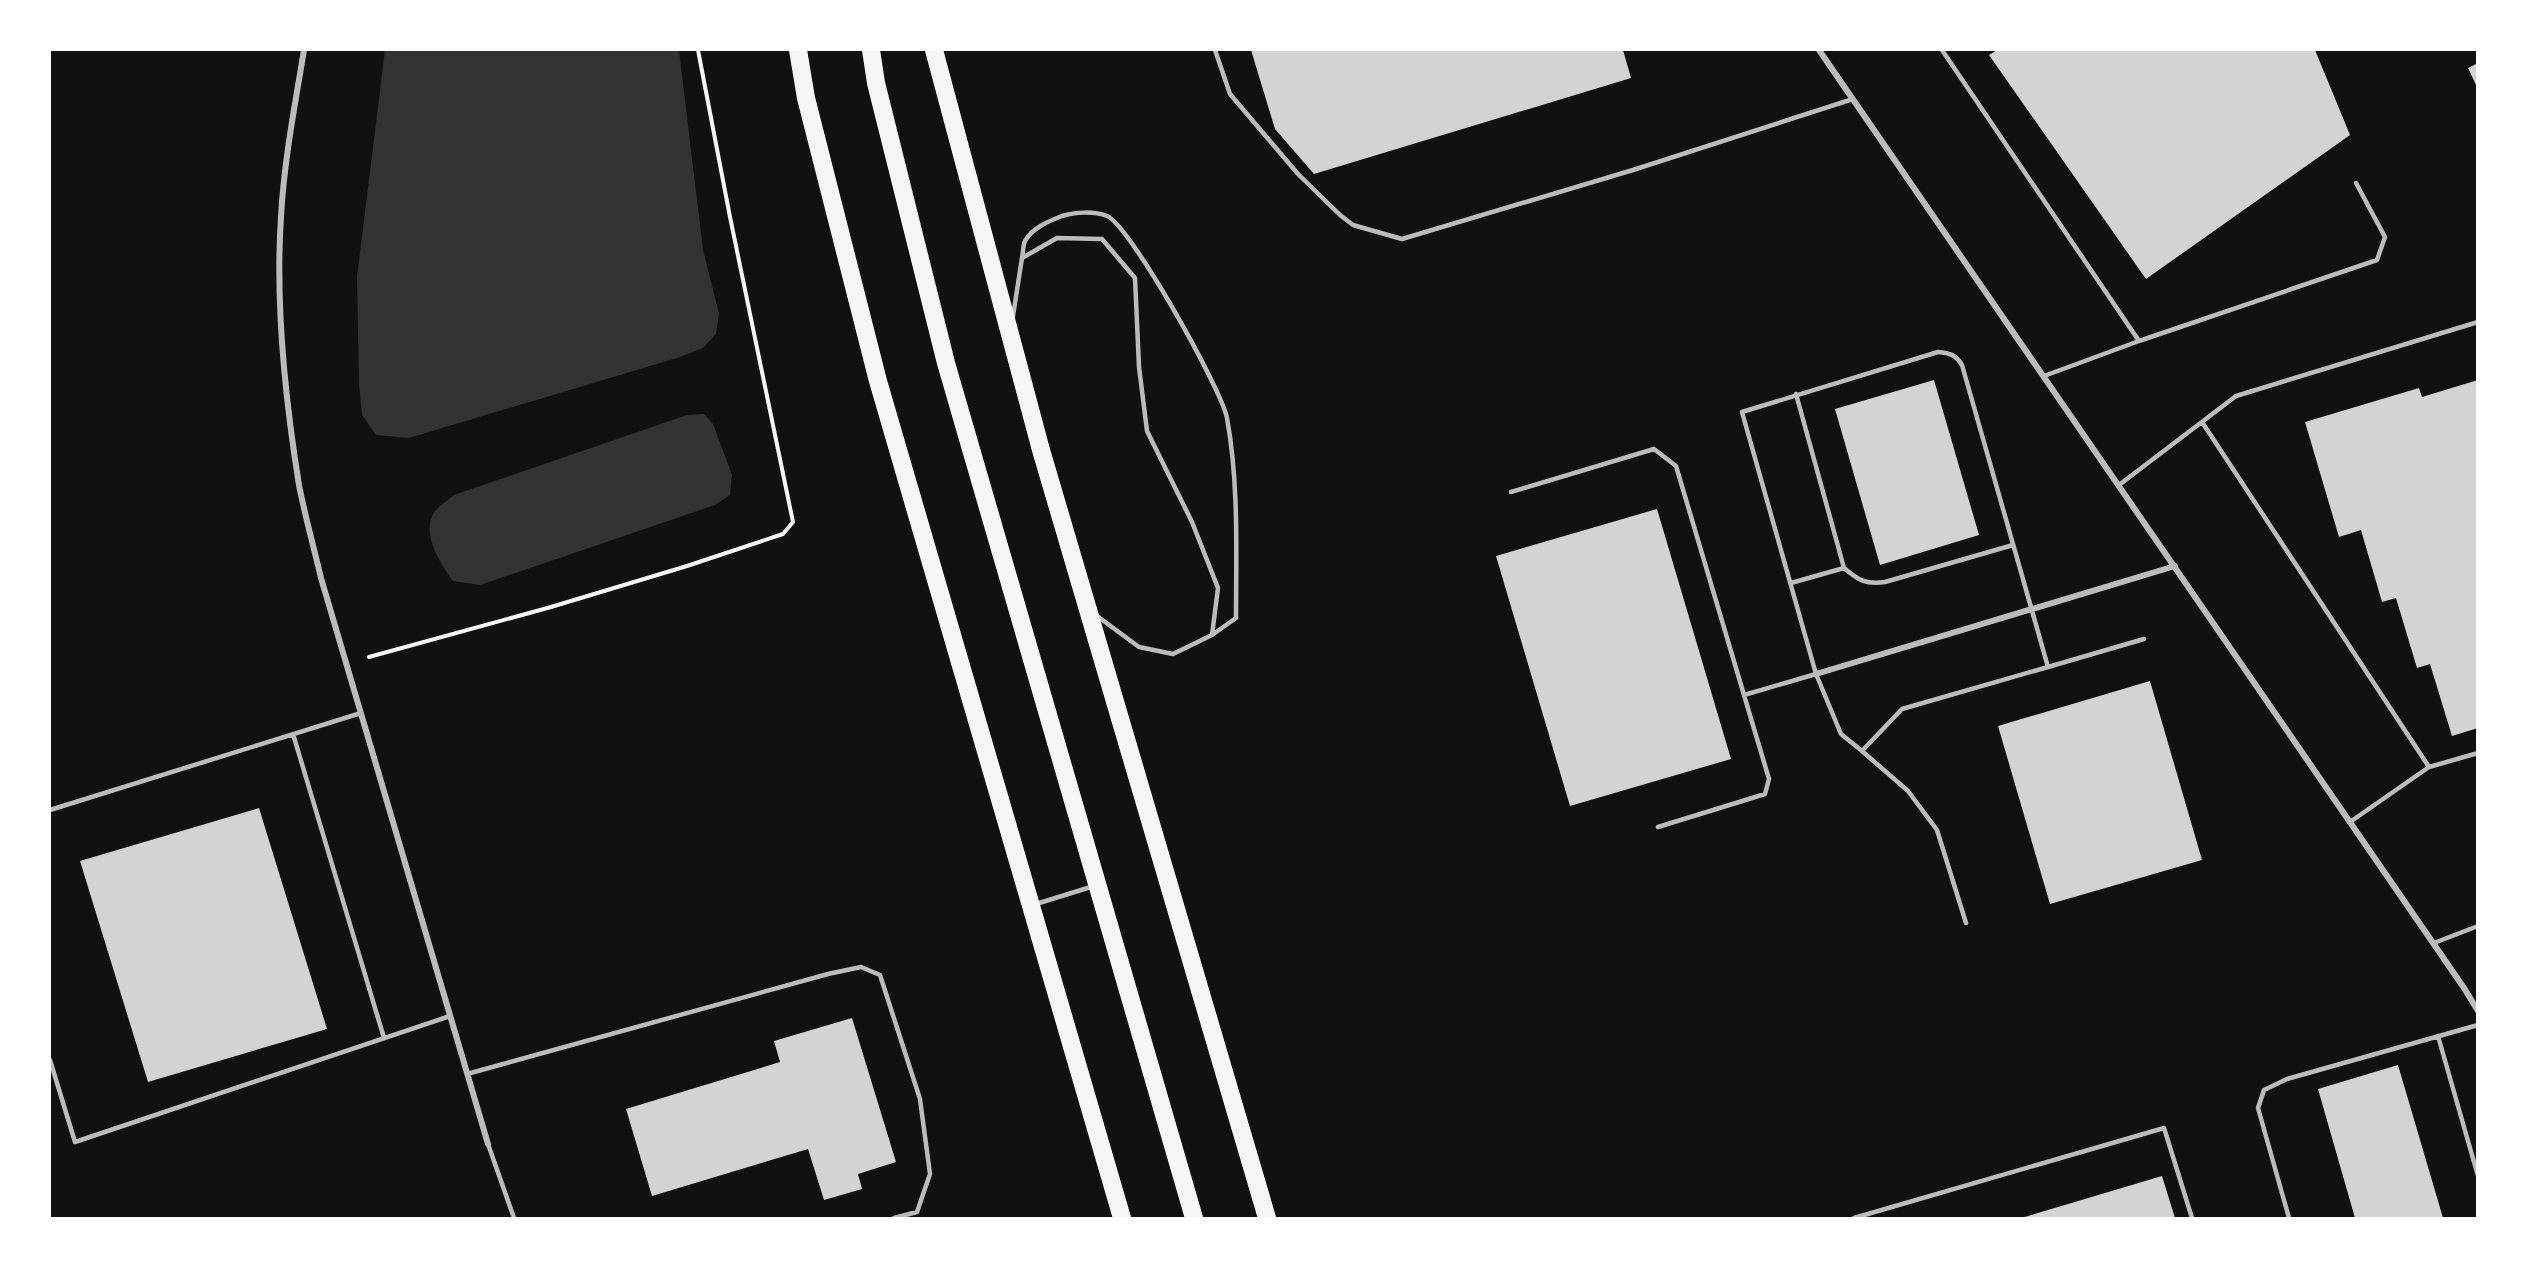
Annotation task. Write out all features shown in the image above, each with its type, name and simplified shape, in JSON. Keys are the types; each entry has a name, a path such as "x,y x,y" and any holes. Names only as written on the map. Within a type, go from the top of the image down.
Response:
{"highway":[{"path":"798,50 806,98 878,381 1122,1218"},
{"path":"870,50 876,83 946,363 1099,884 1194,1218"},
{"path":"934,50 1010,334 1088,609 1267,1218"}],"street":[{"path":"304,50 291,129 281,217 281,311 288,400 300,487 321,578 488,1144"},
{"path":"1819,50 2434,943 2478,1011"},
{"path":"1816,674 2175,566"}],"lane":[{"path":"1215,50 1230,94 1298,174 1353,225 1402,239 1622,173 1853,99"},
{"path":"1942,50 2139,341"},
{"path":"2044,376 2139,341 2377,260 2385,237 2356,183"},
{"path":"1010,334 1025,241 1045,222 1074,212 1108,216 1126,233 1151,273 1207,374 1227,416 1236,489 1236,618 1212,634 1173,654 1139,647 1088,609"},
{"path":"1022,258 1057,238 1102,239 1135,278 1139,367 1147,431 1191,522 1218,588 1212,634"},
{"path":"2119,485 2236,396 2478,322"},
{"path":"1966,923 1937,830 1908,791 1841,734 1816,674 1742,412 1938,352 1958,357 1973,401 2048,668"},
{"path":"1796,394 1844,568 1858,580 1871,584 2013,544"},
{"path":"2202,422 2429,767"},
{"path":"1511,492 1654,450 1676,466 1769,778 1765,795 1658,827"},
{"path":"1791,583 1844,568"},
{"path":"1862,751 1902,709 2144,639"},
{"path":"1744,695 1816,674"},
{"path":"50,810 361,713"},
{"path":"293,734 384,1038"},
{"path":"2350,822 2429,767 2478,753"},
{"path":"1031,905 1099,884"},
{"path":"2434,943 2478,927"},
{"path":"467,1074 828,974 861,967 880,975 920,1099 929,1164 930,1174 917,1212 894,1218"},
{"path":"50,1060 75,1142 450,1016"},
{"path":"2289,1218 2258,1108 2264,1090 2287,1079 2478,1025"},
{"path":"2438,1036 2475,1158 2478,1176"},
{"path":"1854,1218 2164,1128 2192,1218"},
{"path":"488,1144 514,1218"}],"path":[{"path":"369,657 687,566 783,534 793,522 743,284 698,50"}],"shaded area":[{"path":"385,50 679,50 703,250 719,313 716,334 703,348 680,357 409,438 376,435 362,415 359,383 357,277"},
{"path":"704,414 713,424 732,475 730,495 715,505 480,585 453,581 443,565 431,538 431,519 435,511 454,495 687,415"}],"building":[{"path":"1251,50 1623,50 1631,78 1314,174 1275,129"},
{"path":"1997,50 2315,50 2350,135 2146,279 1989,55"},
{"path":"2478,63 2478,89 2468,68"},
{"path":"1934,380 1979,535 1880,565 1835,409"},
{"path":"2478,380 2478,728 2452,736 2430,664 2417,668 2396,598 2382,602 2361,530 2339,537 2305,422 2419,388 2422,397"},
{"path":"1657,509 1731,759 1570,806 1496,556"},
{"path":"2150,681 2202,860 2050,904 1998,726"},
{"path":"259,808 327,1029 148,1082 80,861"},
{"path":"852,1018 896,1162 858,1174 862,1189 824,1200 808,1149 652,1196 626,1109 780,1062 774,1041"},
{"path":"2398,1065 2443,1218 2355,1218 2318,1089"},
{"path":"2162,1176 2175,1218 2021,1218"}]}
